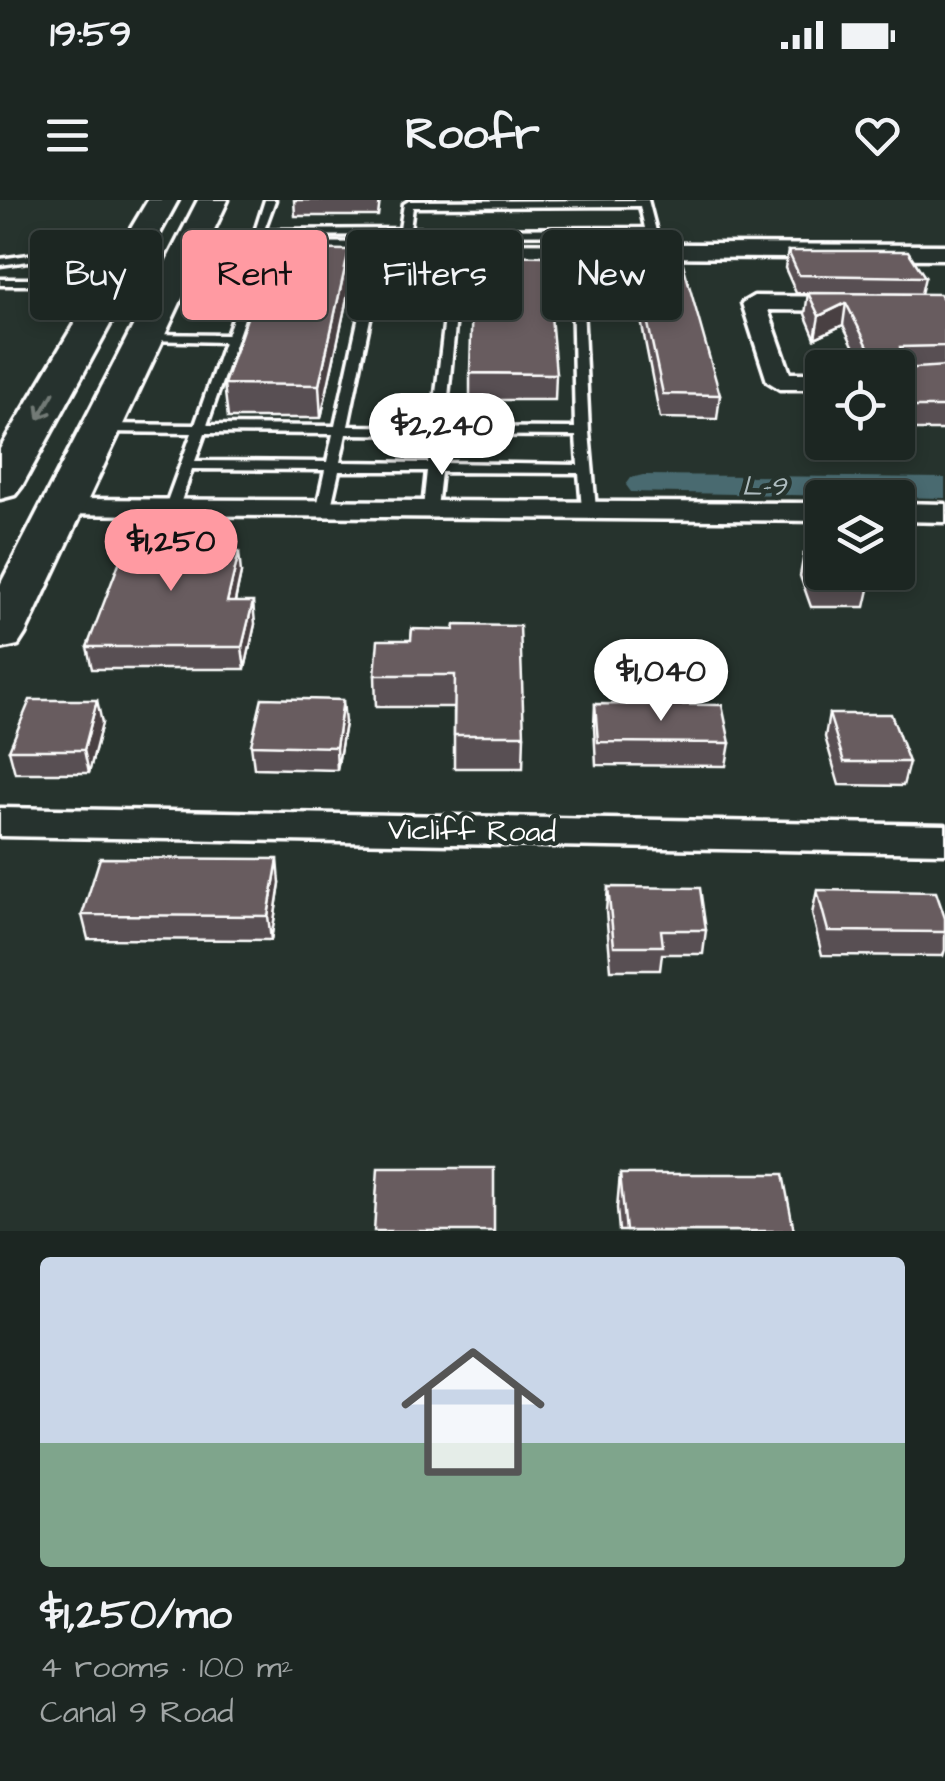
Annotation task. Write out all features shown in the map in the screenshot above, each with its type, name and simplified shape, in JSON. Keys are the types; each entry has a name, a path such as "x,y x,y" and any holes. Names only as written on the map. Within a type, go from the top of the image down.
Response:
{"main road":[{"path":"147,230 164,200"},
{"path":"198,230 213,200"},
{"path":"0,634 182,262"},
{"path":"0,486 95,320"},
{"path":"113,320 146,337"},
{"path":"69,364 96,372 106,382 106,418"}],"street":[{"path":"682,241 945,252"},
{"path":"805,380 780,381 754,303 945,305"},
{"path":"62,508 805,512"},
{"path":"915,512 945,513"},
{"name":"Vicliff Road","path":"0,822 945,840"}],"lane":[{"path":"260,230 270,200"},
{"path":"405,230 409,204 643,202 651,230"},
{"path":"0,262 30,258"},
{"path":"522,273 551,273 574,282 589,510"},
{"path":"0,282 30,281"},
{"path":"172,507 236,320"},
{"path":"324,507 364,320"},
{"path":"430,508 449,320"},
{"path":"146,337 229,339"},
{"path":"106,418 198,428 582,432"},
{"path":"186,465 586,469"}],"building":[{"path":"327,250 347,250 319,385 224,384 246,320 327,320"},
{"path":"788,251 908,251 925,277 799,275"},
{"path":"522,256 542,256 542,320 551,320 556,374 470,373 471,320 522,320"},
{"path":"682,260 720,395 663,394 647,320 682,320"},
{"path":"808,293 940,294 945,303 945,346 870,350 846,303 819,316"},
{"path":"945,366 945,407 915,407 915,368"},
{"path":"135,521 193,521 183,552 239,552 227,602 253,602 242,647 87,647"},
{"path":"455,625 520,626 524,735 454,735 455,675 375,675 378,640 411,640 412,629 454,630"},
{"path":"262,698 343,700 336,747 251,745"},
{"path":"30,700 97,700 84,750 9,750"},
{"path":"595,704 722,705 730,743 598,742"},
{"path":"829,714 891,714 909,762 844,762"},
{"path":"100,858 278,859 268,916 82,915"},
{"path":"608,887 700,888 706,930 661,930 663,946 614,946"},
{"path":"817,890 936,892 945,918 945,932 828,931"},
{"path":"378,1168 494,1168 494,1231 374,1231"},
{"path":"620,1174 783,1174 794,1231 626,1231"}],"waterway":[{"name":"L-9","path":"643,485 945,488"}]}
